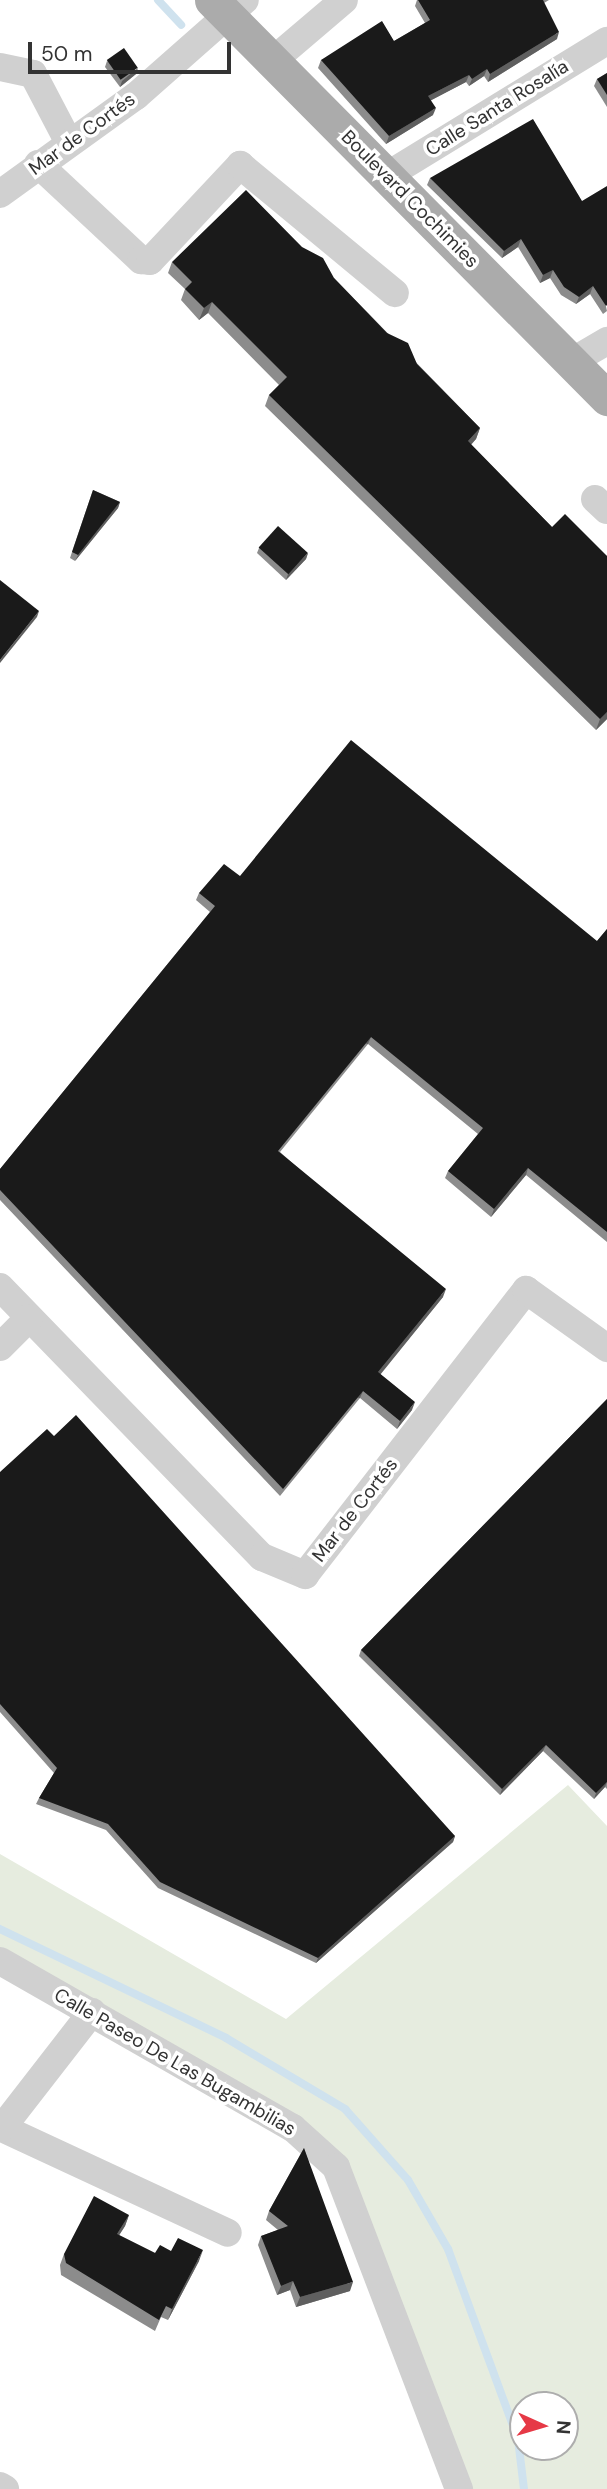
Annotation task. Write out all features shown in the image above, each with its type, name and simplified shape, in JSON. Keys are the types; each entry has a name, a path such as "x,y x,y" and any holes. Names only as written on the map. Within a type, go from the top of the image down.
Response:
{"main road":[{"name":"Boulevard Cochimies","path":"228,6 270,63 388,175 607,398"}],"street":[{"path":"270,63 344,0"},
{"name":"Mar de Cortés","path":"0,194 68,141 136,96 228,6"},
{"name":"Calle Santa Rosalía","path":"388,175 607,41"},
{"path":"0,67 33,74 68,141"},
{"path":"38,164 141,260 150,261 240,165 395,293"},
{"path":"571,362 607,341"},
{"name":"Mar de Cortés","path":"0,1287 262,1557 305,1575 526,1290 607,1348"},
{"path":"0,1347 29,1318"},
{"name":"Calle Paseo De Las Bugambilias","path":"0,1961 293,2128 335,2167 459,2489"},
{"path":"92,2012 1,2127 228,2233"},
{"path":"0,2486 5,2489"}],"shaded area":[{"path":"568,1785 607,1826 607,2489 459,2489 336,2167 0,1961 0,1854 286,2019"}],"building":[{"path":"418,0 543,0 559,32 490,74 487,69 472,79 469,75 428,96 436,108 389,136 321,60 382,21 394,41 430,20"},
{"path":"124,48 138,68 121,80 107,60"},
{"path":"607,73 607,95 597,79"},
{"path":"533,119 582,201 607,186 606,306 593,286 579,297 564,287 553,270 543,275 521,239 504,251 430,178"},
{"path":"246,190 302,247 323,258 334,278 387,333 408,343 417,364 480,428 468,441 552,527 565,514 607,556 607,712 600,719 269,395 287,377 212,302 204,308 185,289 192,282 172,262"},
{"path":"93,490 120,502 78,555 72,552"},
{"path":"278,526 308,553 288,574 259,548"},
{"path":"0,580 39,611 0,660"},
{"path":"351,740 597,941 607,929 607,1232 528,1168 494,1209 448,1171 483,1128 371,1037 278,1151 446,1289 378,1372 415,1402 400,1421 363,1391 283,1489 0,1190 0,1169 215,906 199,893 224,864 240,876"},
{"path":"607,1399 607,1782 596,1793 546,1745 502,1789 361,1650"},
{"path":"76,1415 455,1836 318,1958 160,1882 108,1824 39,1798 57,1768 0,1704 0,1472 47,1429 54,1436"},
{"path":"304,2148 353,2282 300,2297 293,2281 281,2286 261,2236 288,2226 269,2211"},
{"path":"94,2196 129,2215 117,2234 155,2253 160,2245 171,2251 178,2238 203,2250 172,2309 166,2306 159,2320 66,2263 64,2254"}],"waterway":[{"path":"158,0 181,25"},
{"path":"0,1929 226,2038 345,2109 408,2180 448,2249 518,2439 524,2489"}]}
